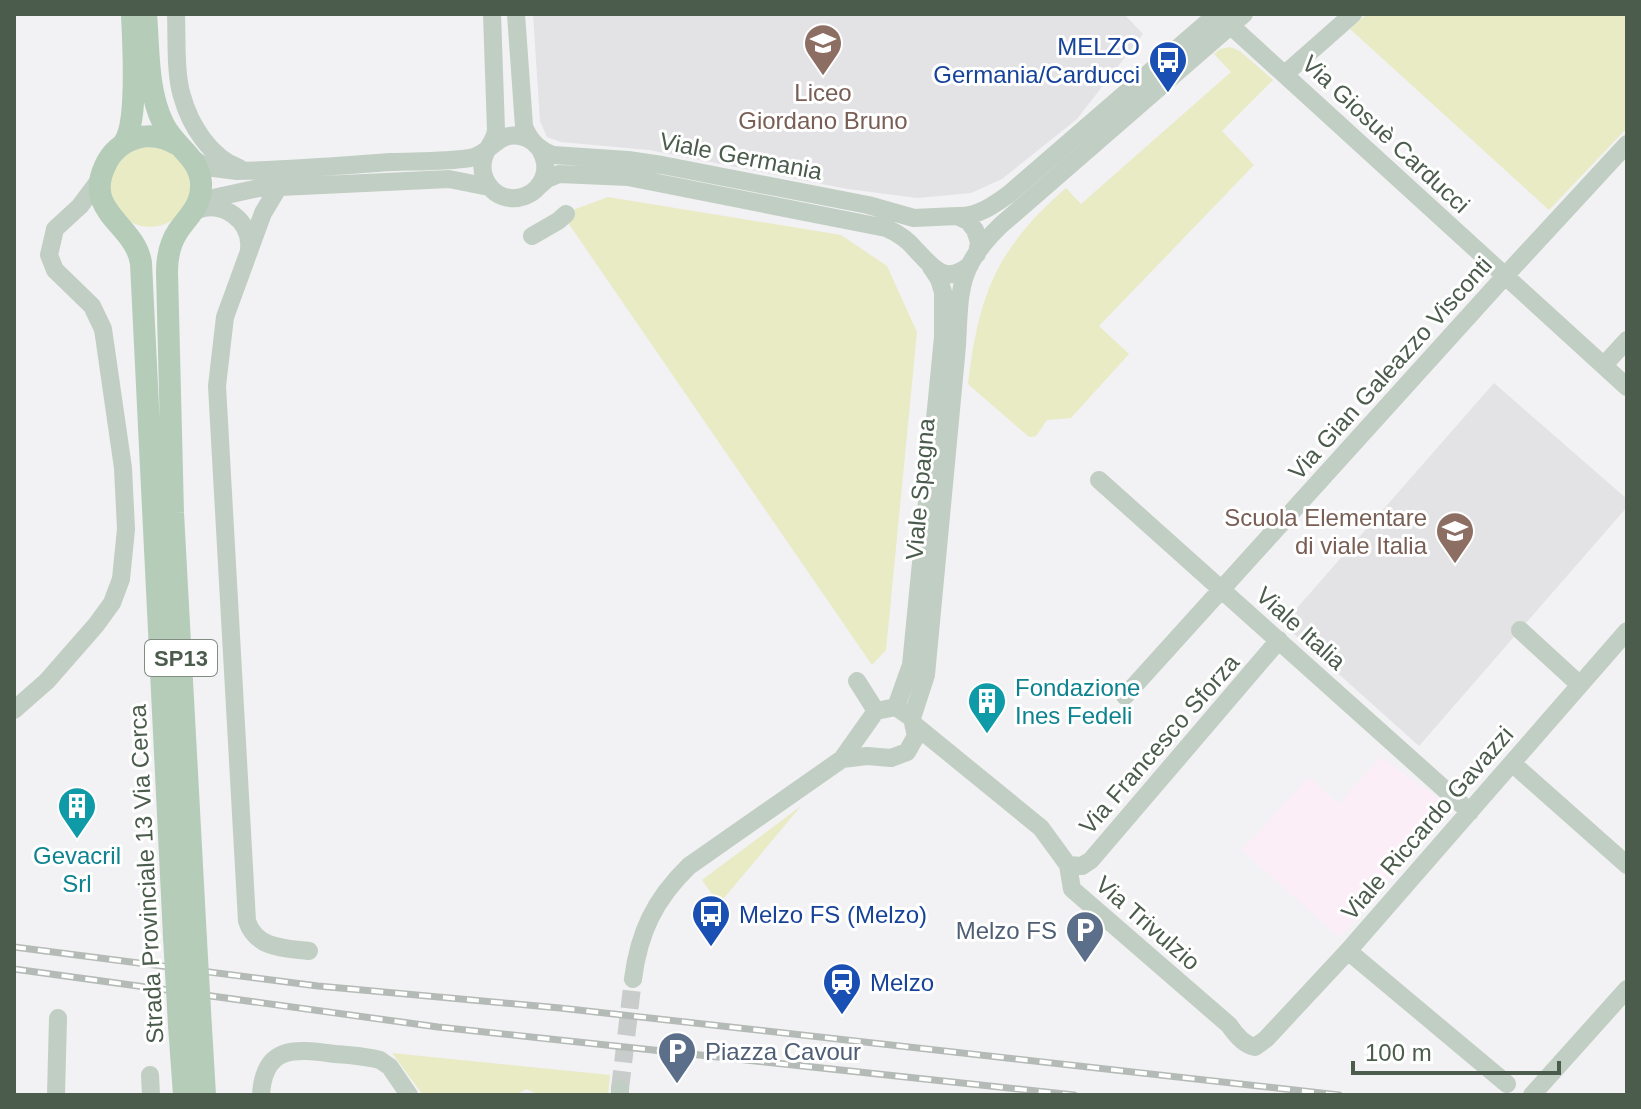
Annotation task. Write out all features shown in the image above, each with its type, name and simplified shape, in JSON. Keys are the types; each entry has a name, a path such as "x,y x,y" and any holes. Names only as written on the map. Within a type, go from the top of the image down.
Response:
{"main road":[{"path":"101,178 108,160 129,133 132,112 132,14"},
{"name":"Strada Provinciale 13 Via Cerca","path":"146,14 157,107 164,126 199,171 201,186 189,218 172,244 167,272 185,939 184,1095"},
{"path":"123,144 153,136 165,138 187,153"},
{"name":"Strada Provinciale 13 Via Cerca","path":"101,178 103,204 135,243 141,263 185,939 205,1095"},
{"path":"119,226 136,235 153,237 169,234 189,218"}],"street":[{"path":"176,14 181,94 197,129 215,155 250,171"},
{"path":"492,14 497,121 495,137 482,165 489,187 499,195 512,198 526,196 538,187 545,165 523,121 516,14"},
{"path":"1285,74 1353,14"},
{"path":"1228,17 987,239 974,260 952,274 940,273 927,262 920,249 921,235 927,225 938,217 982,211 1009,194 1228,17"},
{"name":"Via Giosuè Carducci","path":"1228,17 1285,74 1627,387"},
{"path":"187,153 206,167 250,171 472,158 500,139 512,135 526,138 537,145"},
{"name":"Via Gian Galeazzo Visconti","path":"1125,696 1627,144"},
{"name":"Viale Germania","path":"537,145 553,155 638,161 868,205 909,217 938,217"},
{"path":"306,168 287,177 277,187 248,250 225,317 217,386 247,921 253,933 268,945 309,951"},
{"name":"Viale Germania","path":"538,187 549,177 563,174 628,177 682,186 874,224 895,232 927,262"},
{"path":"14,710 47,681 96,625 121,579 126,529 121,443 103,329 92,306 55,270 49,255 55,229 69,218 101,178"},
{"path":"189,218 206,201 221,195 277,187 449,179 489,187"},
{"path":"261,219 294,194 322,185"},
{"path":"189,218 205,207 235,216 248,233 248,250"},
{"path":"532,236 566,214"},
{"path":"69,218 96,216 119,226"},
{"path":"958,216 968,221 976,232 979,245 974,260"},
{"name":"Viale Spagna","path":"914,722 926,675 957,346 959,293 974,260"},
{"name":"Viale Spagna","path":"896,707 911,665 942,350 943,292 939,279 927,262"},
{"path":"1604,365 1627,340"},
{"name":"Viale Italia","path":"1099,480 1470,812"},
{"path":"1520,630 1580,685"},
{"name":"Viale Riccardo Gavazzi","path":"1261,1044 1348,951 1627,631"},
{"name":"Via Francesco Sforza","path":"1068,865 1082,866 1091,860 1279,640"},
{"path":"857,681 871,716 865,733 867,743 883,757"},
{"path":"633,979 638,947 647,920 675,880 689,866 842,759 871,716 896,707 905,711 914,722 916,736 907,752"},
{"name":"Via Trivulzio","path":"914,722 1041,828 1068,865 1072,889 1229,1025 1242,1040 1253,1047 1261,1044"},
{"path":"842,759 891,758 907,752 950,755"},
{"path":"1512,763 1627,865"},
{"path":"1348,951 1507,1084"},
{"path":"1532,1095 1627,989"},
{"path":"56,1095 58,1018"},
{"path":"261,1095 268,1068 280,1054 294,1049 376,1058 390,1067 409,1095"},
{"path":"150,1075 151,1095"}],"shaded area":[{"name":"Liceo Giordano Bruno","path":"533,14 1124,14 1143,34 1077,119 1002,179 971,193 917,198 848,189 649,150 561,142 547,137 540,121"},
{"name":"Scuola Elementare di viale Italia","path":"1494,383 1627,499 1627,507 1419,746 1283,624"},
{"path":"1380,757 1451,807 1340,938 1242,850 1309,777 1339,804"}],"green space":[{"path":"1367,14 1627,14 1627,128 1549,210 1350,29"},
{"path":"1230,47 1240,51 1273,80 1222,131 1254,165 1099,326 1129,354 1071,418 1047,420 1036,436 1029,437 968,384 978,324 995,275 1023,232 1066,188 1081,204 1231,72 1214,54"},
{"path":"150,147 165,150 178,159 187,172 190,187 187,202 178,215 165,224 150,227 135,224 122,215 113,202 110,187 113,172 122,159 135,150"},
{"path":"608,197 841,235 887,266 917,332 886,650 872,665 562,214"},
{"path":"801,806 719,904 702,880"},
{"path":"392,1053 610,1075 608,1095 541,1095 526,1089 516,1095 423,1095"}],"tunnel":[{"path":"620,1089 633,979"}],"railway":[{"path":"14,947 318,986 560,1008 1339,1095"},
{"path":"14,969 438,1027 1074,1095"}],"place":[{"name":"Liceo Giordano Bruno","path":"823,77"},
{"name":"MELZO Germania/Carducci","path":"1168,94"},
{"name":"Scuola Elementare di viale Italia","path":"1455,565"},
{"name":"Fondazione Ines Fedeli","path":"987,735"},
{"name":"Gevacril Srl","path":"77,840"},
{"name":"Melzo FS (Melzo)","path":"711,948"},
{"name":"Melzo FS","path":"1085,964"},
{"name":"Melzo","path":"842,1016"},
{"name":"Piazza Cavour","path":"677,1085"}]}
